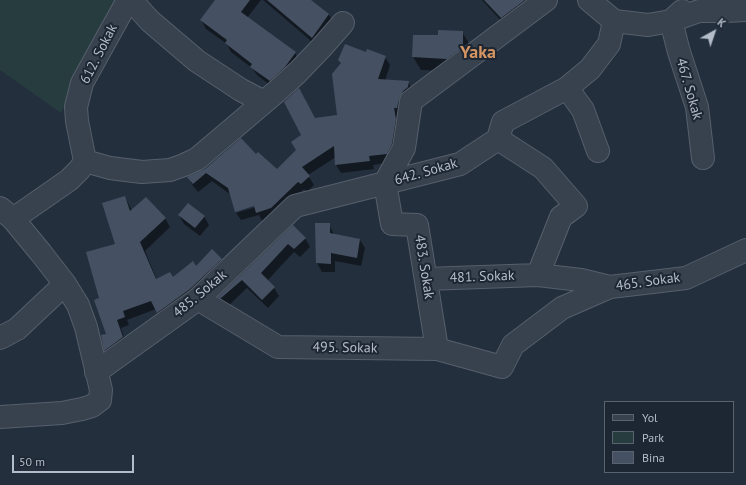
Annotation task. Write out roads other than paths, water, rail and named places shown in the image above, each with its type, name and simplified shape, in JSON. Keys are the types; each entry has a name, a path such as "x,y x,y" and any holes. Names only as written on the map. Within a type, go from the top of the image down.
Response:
{"street":[{"path":"129,0 150,21 197,61 235,86 264,102"},
{"name":"612. Sokak","path":"85,161 77,121 76,107 82,83 129,0"},
{"path":"385,183 404,148 411,101 546,0"},
{"path":"589,0 614,21 648,25 671,21 699,10 746,10"},
{"path":"671,21 693,0"},
{"path":"538,275 561,217 576,206 543,168 498,139 503,122 567,88 590,69 608,44 614,21"},
{"name":"467. Sokak","path":"671,21 679,52 698,107 703,158"},
{"path":"0,417 62,413 92,406 100,400 101,397 101,390 86,327 78,305 65,284 6,214 69,180 80,169 85,161 110,168 142,172 170,170 197,159 298,72 343,22"},
{"path":"567,88 583,110 598,151"},
{"name":"642. Sokak","path":"295,206 460,164 498,139"},
{"name":"483. Sokak","path":"385,183 392,224 417,225 437,349"},
{"name":"485. Sokak","path":"96,372 198,299 295,206"},
{"name":"465. Sokak","path":"502,367 513,345 562,308 610,287 686,278 746,250"},
{"name":"481. Sokak","path":"426,280 538,275 581,280 610,287"},
{"path":"0,338 17,328 65,284"},
{"name":"495. Sokak","path":"198,299 278,347 437,349 502,367"}],"district":[{"name":"Yaka","path":"478,53"}]}
